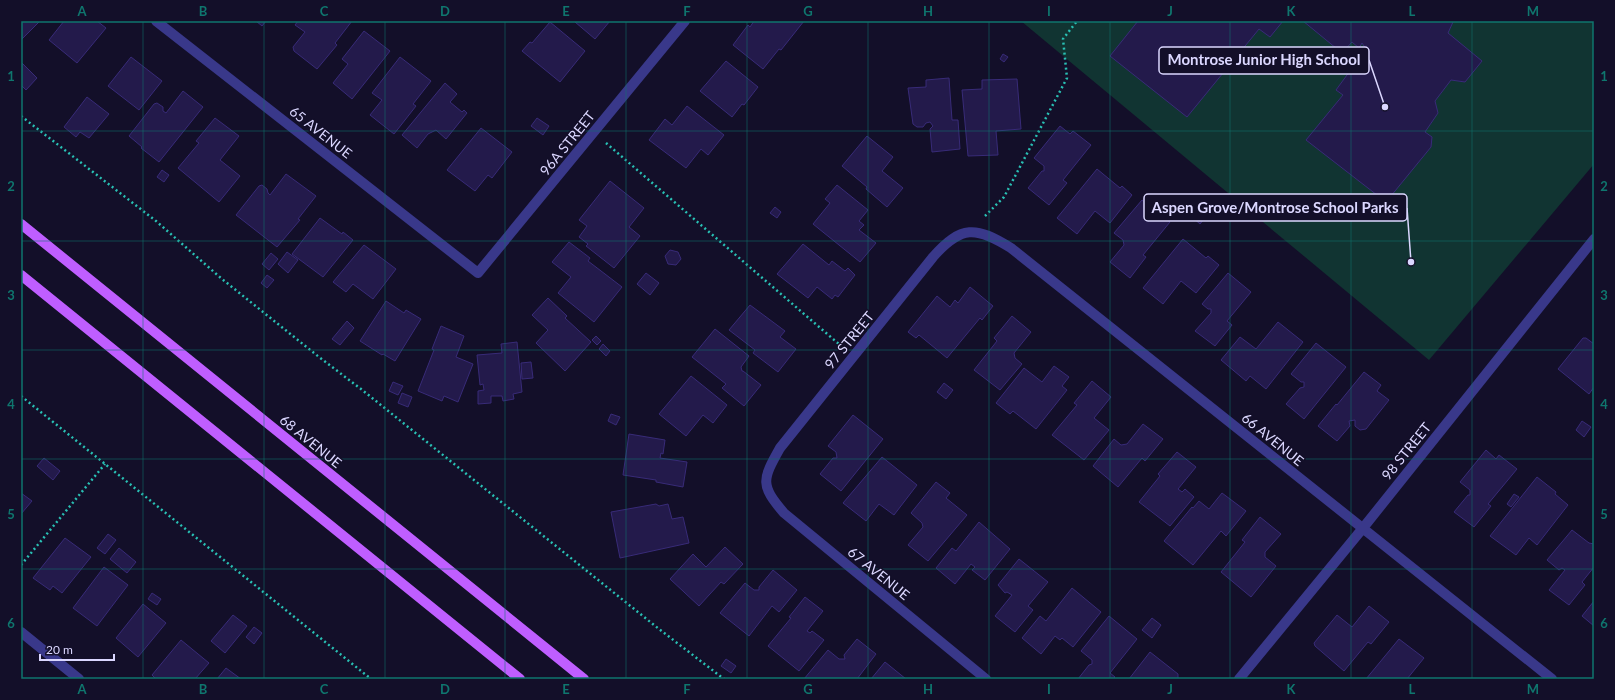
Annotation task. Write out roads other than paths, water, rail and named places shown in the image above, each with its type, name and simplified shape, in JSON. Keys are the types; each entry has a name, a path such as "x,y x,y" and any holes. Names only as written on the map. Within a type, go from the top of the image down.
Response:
{"main road":[{"name":"68 AVENUE","path":"21,224 584,679"},
{"path":"21,274 520,679"}],"street":[{"name":"65 AVENUE","path":"156,21 468,265"},
{"name":"96A STREET","path":"468,265 478,273 685,21"},
{"name":"97 STREET","path":"765,481 771,464 780,448 946,242 970,231"},
{"name":"66 AVENUE","path":"970,231 995,238 1012,248 1552,679"},
{"name":"98 STREET","path":"1239,679 1593,243"},
{"name":"67 AVENUE","path":"765,481 771,498 784,513 986,679"},
{"path":"21,632 80,679"}],"place":[{"name":"Montrose Junior High School","path":"1385,107"},
{"name":"Aspen Grove/Montrose School Parks","path":"1411,262"}]}
